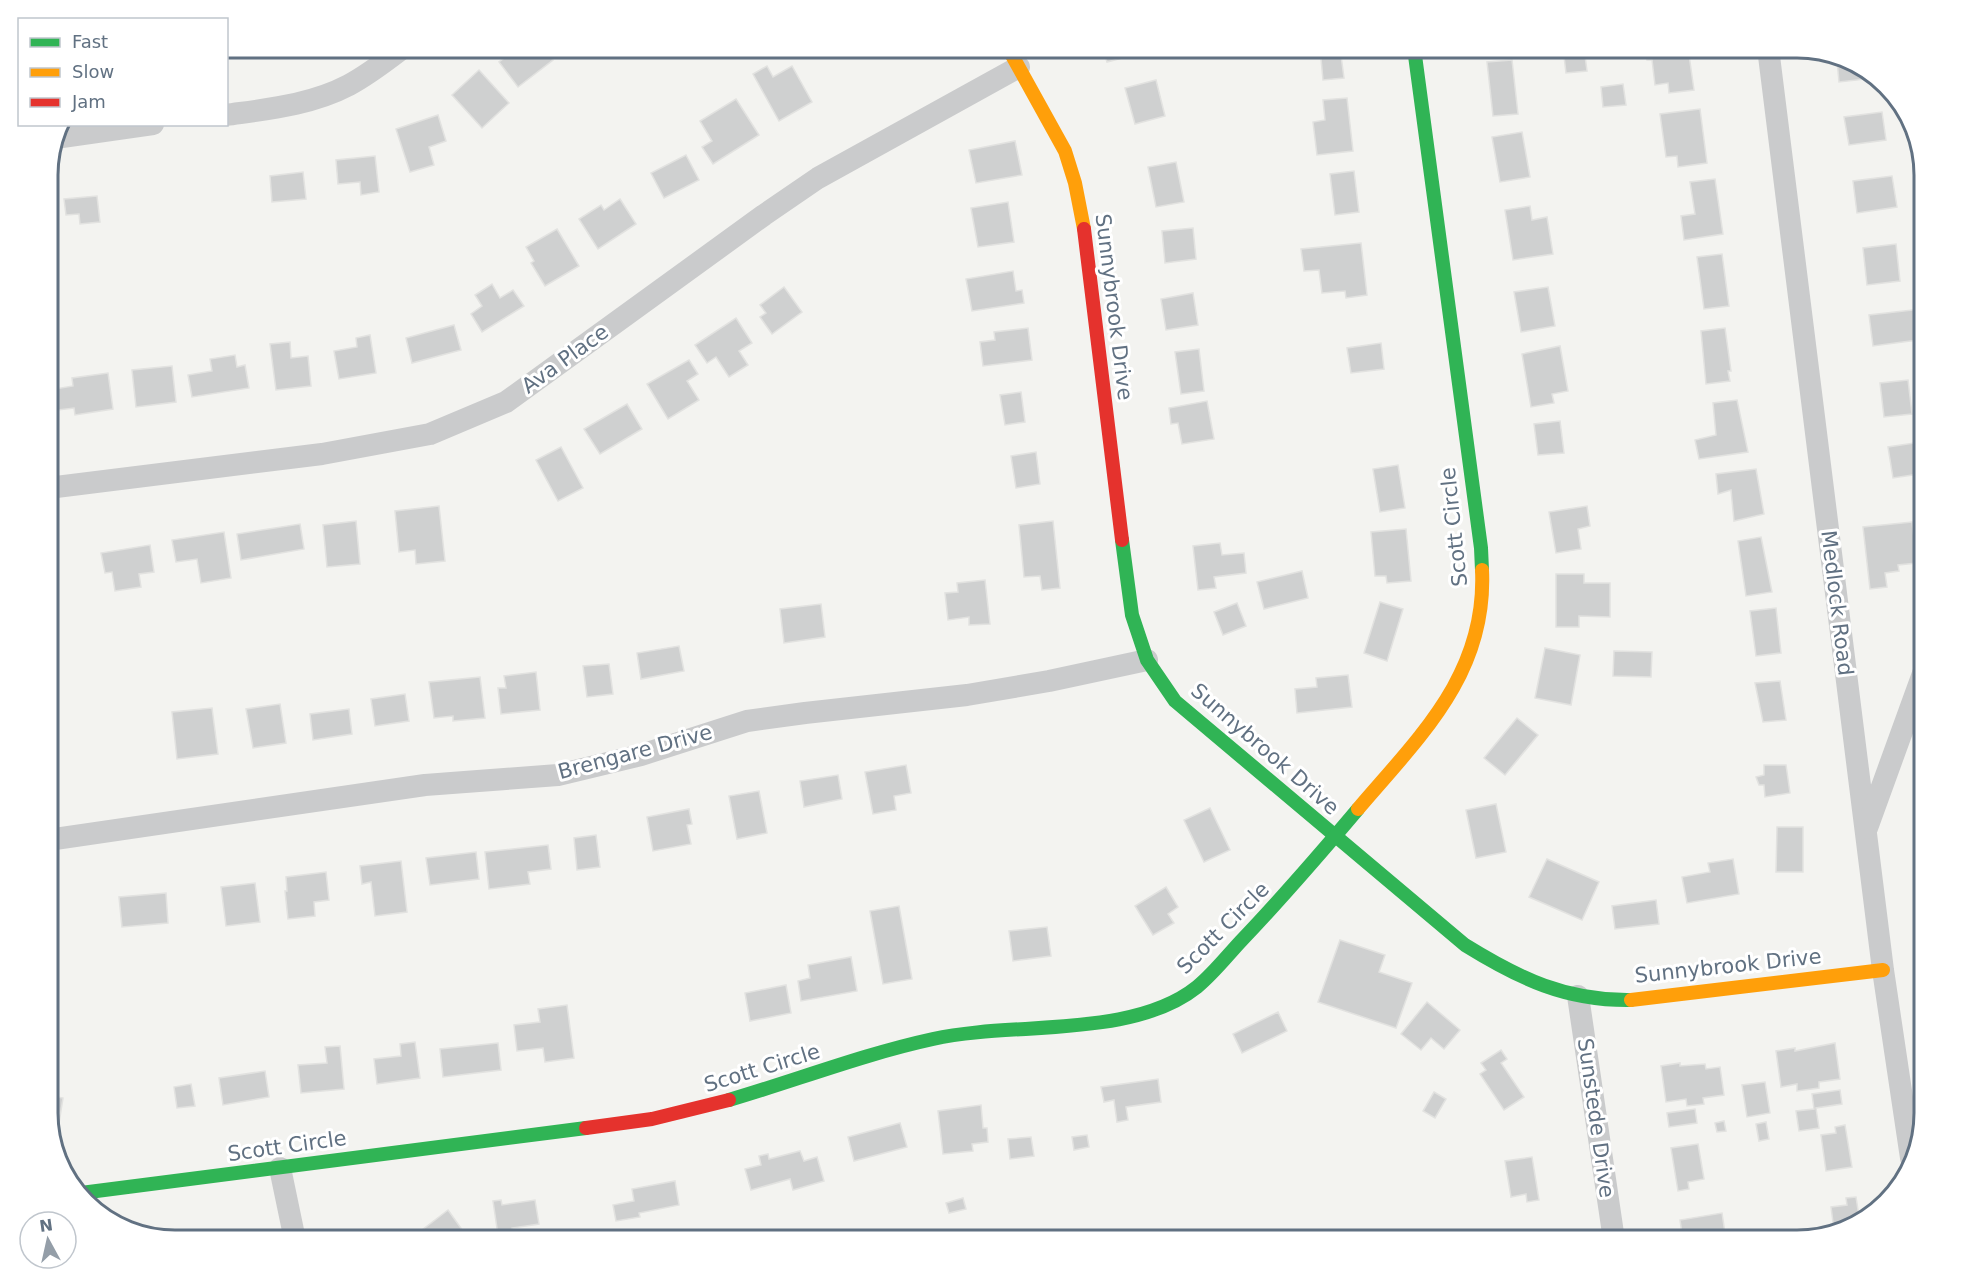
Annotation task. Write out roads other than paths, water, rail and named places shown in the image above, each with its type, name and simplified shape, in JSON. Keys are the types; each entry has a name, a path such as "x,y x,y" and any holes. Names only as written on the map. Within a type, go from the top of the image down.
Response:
{"street":[{"name":"Ava Place","path":"59,487 322,454 430,434 506,402 818,178 1012,58"},
{"name":"Sunnybrook Drive","path":"1013,58 1065,151 1076,183 1082,214 1132,615 1147,660 1175,701 1465,945 1505,970 1543,986 1578,996 1618,999 1664,998 1883,970"},
{"name":"Scott Circle","path":"90,1192 652,1119 725,1102 846,1063 933,1039 970,1031 1078,1025 1148,1011 1171,1002 1197,987 1287,893 1430,725 1451,694 1468,660 1476,636 1484,586 1478,525 1415,58"},
{"name":"Medlock Road","path":"1769,58 1883,970 1909,1147"},
{"path":"228,115 281,108 318,98 348,85 387,59"},
{"path":"66,136 139,126"},
{"name":"Brengare Drive","path":"59,838 425,785 558,775 641,755 747,722 816,711 967,694 1049,681 1147,660"},
{"path":"1866,833 1914,699"},
{"name":"Sunstede Drive","path":"1578,996 1612,1229"},
{"path":"280,1168 293,1229"}]}
